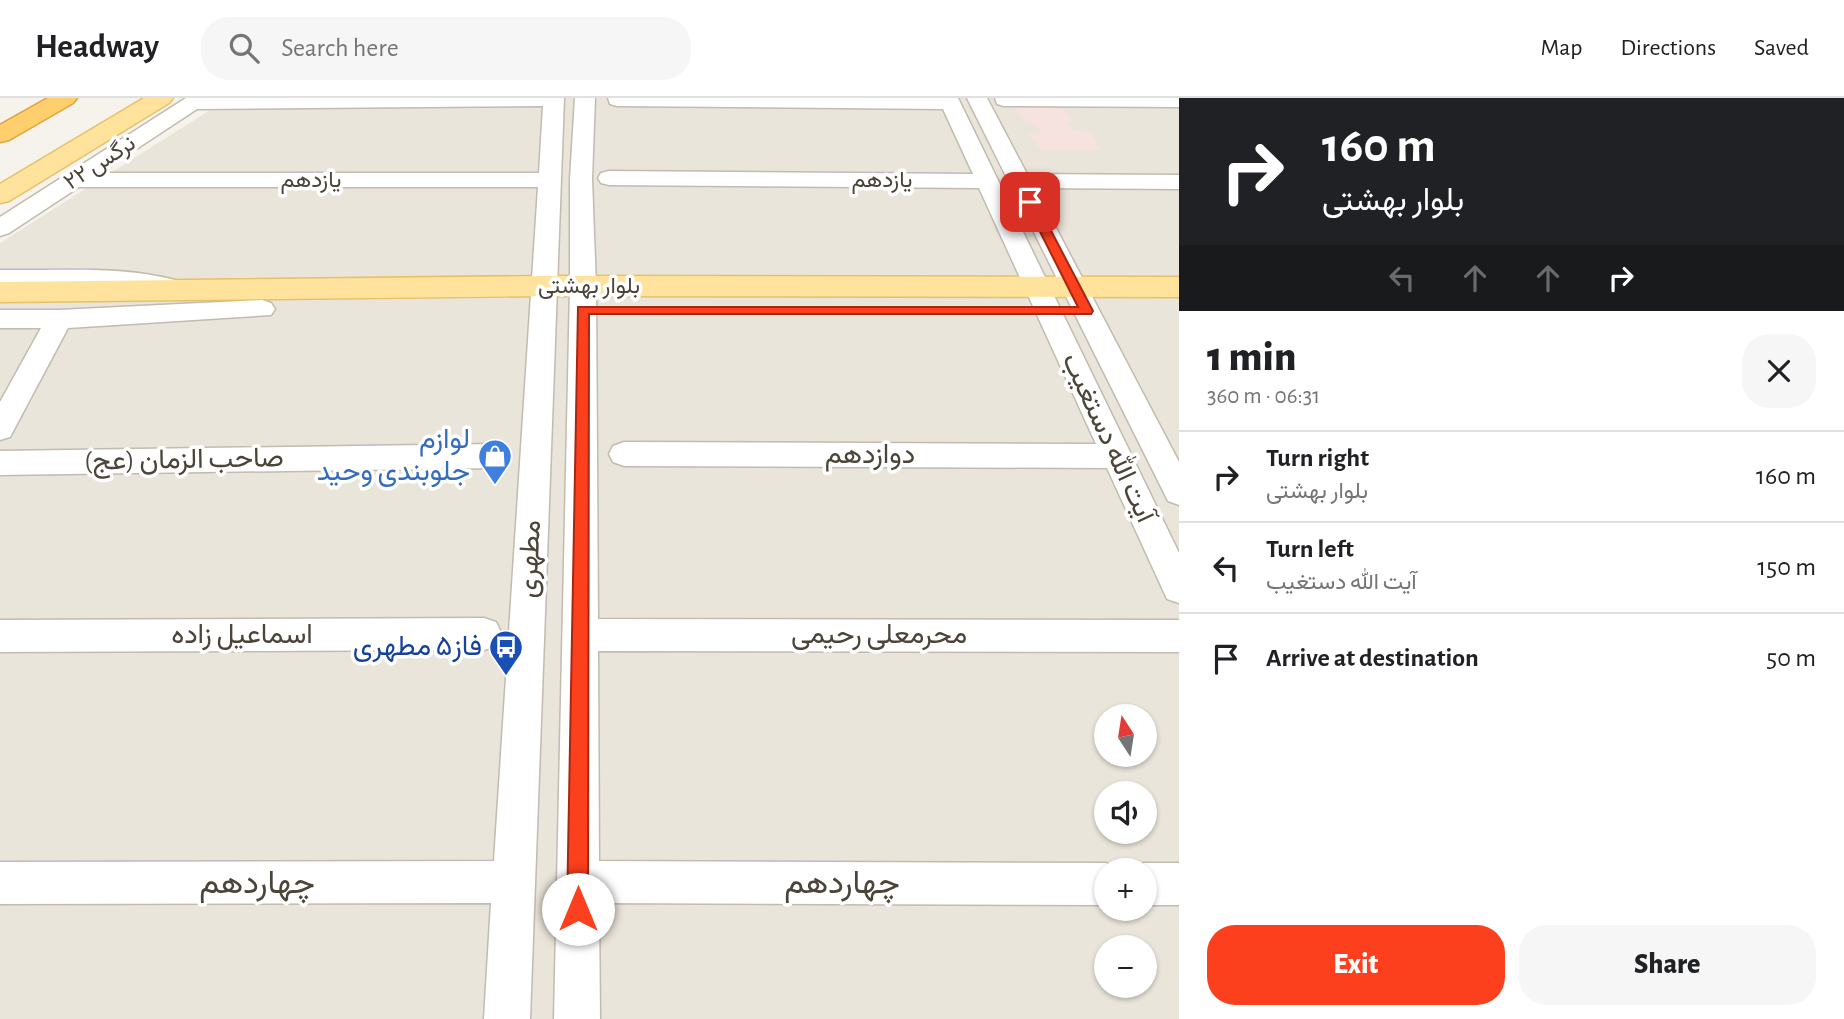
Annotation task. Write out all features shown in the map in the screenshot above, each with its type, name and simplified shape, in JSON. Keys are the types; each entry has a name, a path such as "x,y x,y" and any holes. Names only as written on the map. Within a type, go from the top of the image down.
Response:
{"highway":[{"path":"0,135 65,98"}],"main road":[{"path":"0,195 161,98"},
{"name":"بلوار بهشتی","path":"1080,299 1179,286"},
{"name":"بلوار بهشتی","path":"0,292 217,291 543,298 1080,299 1179,311"},
{"name":"بلوار بهشتی","path":"0,308 262,309 543,298"}],"street":[{"name":"مطهری","path":"576,1019 583,298 581,179 584,98"},
{"name":"آیت الله دستغیب","path":"977,98 1179,492"},
{"name":"مطهری","path":"507,1019 554,99"},
{"path":"196,100 554,99"},
{"name":"نرگس ۲۲","path":"0,228 196,100"},
{"path":"617,100 949,100"},
{"name":"آیت الله دستغیب","path":"949,100 1179,588"},
{"path":"1004,100 1179,101"},
{"name":"یازدهم","path":"609,178 987,181"},
{"name":"یازدهم","path":"73,180 549,180"},
{"path":"1019,181 1179,182"},
{"path":"0,278 119,280 217,291"},
{"path":"0,319 59,319 262,309"},
{"path":"0,429 59,319"},
{"name":"دوازدهم","path":"624,454 1116,456"},
{"name":"صاحب الزمان (عج)","path":"0,463 495,456"},
{"name":"اسماعیل زاده","path":"0,636 484,634"},
{"name":"محرمعلی رحیمی","path":"580,635 1179,636"},
{"name":"چهاردهم","path":"0,883 513,882"},
{"name":"چهاردهم","path":"578,882 1094,884"},
{"path":"1157,884 1179,884"}],"shaded area":[{"path":"229,98 1179,98 1179,1019 0,1019 0,243"},
{"path":"1015,107 1063,108 1074,123 1067,123 1074,131 1090,132 1101,150 1041,150 1028,132 1041,133 1037,125 1026,124"}],"place":[{"name":"لوازم جلوبندی وحید","path":"495,486"},
{"name":"فاز۵ مطهری","path":"506,677"}],"route":[{"path":"578,909 583,310 1086,311 1030,202"}]}
